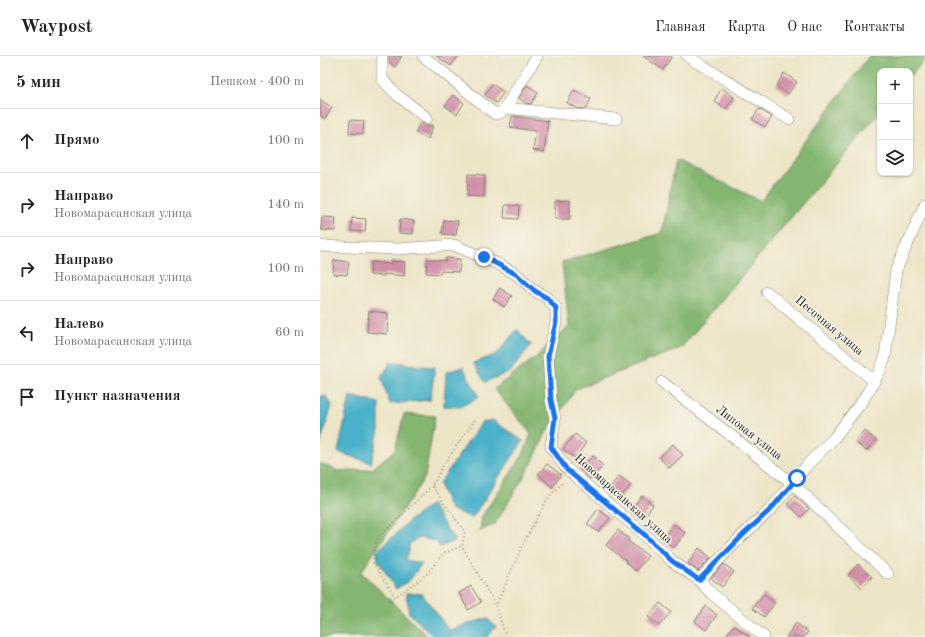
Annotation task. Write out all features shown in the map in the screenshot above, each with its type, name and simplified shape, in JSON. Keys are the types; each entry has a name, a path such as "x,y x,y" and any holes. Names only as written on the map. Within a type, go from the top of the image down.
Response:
{"street":[{"path":"382,56 382,79 397,95 427,118"},
{"path":"424,56 495,114 500,113 505,108 537,56"},
{"path":"688,56 789,119"},
{"path":"505,108 616,119"},
{"path":"699,580 771,509 809,463 834,438 863,400 879,374 885,357 896,270 925,204"},
{"name":"Новомарасанская улица","path":"320,246 398,250 454,245 500,265 516,274 535,291 547,298 556,308 556,322 548,356 551,400 555,418 551,447 567,470 644,534 672,561 699,580 711,593 764,637"},
{"name":"Песочная улица","path":"767,292 874,381"},
{"name":"Липовая улица","path":"662,382 792,483 888,574"}],"path":[{"path":"462,546 444,553 427,574 395,597 373,562 377,540 432,486 445,462 475,420"},
{"path":"496,606 521,548 547,499 571,473"},
{"path":"432,486 465,532 462,546 496,606 506,637"}],"green space":[{"path":"869,56 925,56 925,59 913,73 913,68 877,68 877,116 681,348 576,389 546,433 532,463 495,524 480,531 482,516 523,455 531,434 494,389 536,357 569,326 562,262 662,233 676,160 761,201"},
{"path":"404,414 435,416 425,477 361,572 428,637 320,637 320,463 338,471 372,469 395,450"}],"water":[{"path":"517,329 531,345 510,372 485,382 473,363 497,354"},
{"path":"391,361 435,367 430,400 390,404 381,378"},
{"path":"463,367 479,397 460,407 444,406 446,372"},
{"path":"325,395 332,405 320,445 320,397"},
{"path":"350,396 379,403 379,430 371,463 338,452"},
{"path":"492,420 523,441 472,518 450,509 439,484 482,422"},
{"path":"431,504 455,541 440,547 436,541 420,538 409,544 409,552 405,560 422,563 410,580 396,589 378,560 377,551 409,521"},
{"path":"406,593 422,594 449,630 487,618 496,627 487,637 434,637 409,613"}],"building":[{"path":"389,56 402,56 395,67 389,62"},
{"path":"436,56 458,56 451,66"},
{"path":"643,56 672,56 663,70"},
{"path":"784,73 797,82 788,94 776,86"},
{"path":"492,84 504,92 496,103 485,95"},
{"path":"527,85 538,93 531,104 526,103 519,98"},
{"path":"722,88 734,97 726,109 714,101"},
{"path":"574,90 591,99 586,109 576,108 567,103"},
{"path":"453,95 464,103 457,114 445,106"},
{"path":"320,99 332,108 325,119 320,115"},
{"path":"759,109 772,117 765,127 752,119"},
{"path":"512,116 548,121 544,152 533,150 536,131 510,127"},
{"path":"350,120 364,121 363,134 349,133"},
{"path":"420,122 433,126 428,139 415,133"},
{"path":"468,174 485,175 484,197 467,196"},
{"path":"570,200 570,219 555,219 555,201"},
{"path":"505,205 519,206 518,219 504,218"},
{"path":"322,217 336,218 335,231 321,230"},
{"path":"352,218 366,219 365,232 351,231"},
{"path":"400,219 414,221 413,234 399,233"},
{"path":"444,220 458,221 456,235 442,234"},
{"path":"446,258 460,259 459,272 441,271 440,274 426,273 427,259 446,261"},
{"path":"334,260 349,262 347,275 333,274"},
{"path":"391,261 405,262 404,276 384,274 384,276 370,275 371,262 391,264"},
{"path":"500,288 512,296 504,307 493,299"},
{"path":"369,311 388,313 387,334 367,332"},
{"path":"864,430 876,440 866,451 855,442"},
{"path":"575,434 586,443 575,458 563,449"},
{"path":"673,444 683,455 669,468 659,457"},
{"path":"593,456 603,466 590,479 579,469"},
{"path":"547,464 561,475 552,487 538,474"},
{"path":"619,476 631,485 619,499 608,490"},
{"path":"642,496 653,505 642,519 630,511"},
{"path":"795,496 809,509 801,517 788,504"},
{"path":"598,509 610,518 598,532 587,524"},
{"path":"674,524 685,533 674,548 662,539"},
{"path":"618,530 629,539 628,541 648,556 636,571 606,545"},
{"path":"699,548 711,558 698,571 688,563"},
{"path":"724,564 734,572 722,587 711,578"},
{"path":"858,564 872,577 862,588 848,575"},
{"path":"471,586 481,602 468,610 459,593"},
{"path":"764,594 775,603 764,617 752,608"},
{"path":"660,603 671,612 659,626 648,617"},
{"path":"706,606 717,615 706,630 695,621"},
{"path":"796,623 808,632 804,637 786,637"},
{"path":"734,625 750,637 725,637"}],"route":[{"path":"484,257 516,274 535,291 547,298 556,308 556,322 548,356 551,400 555,418 551,447 567,470 644,534 672,561 699,580 771,509 785,490 797,478"}]}
